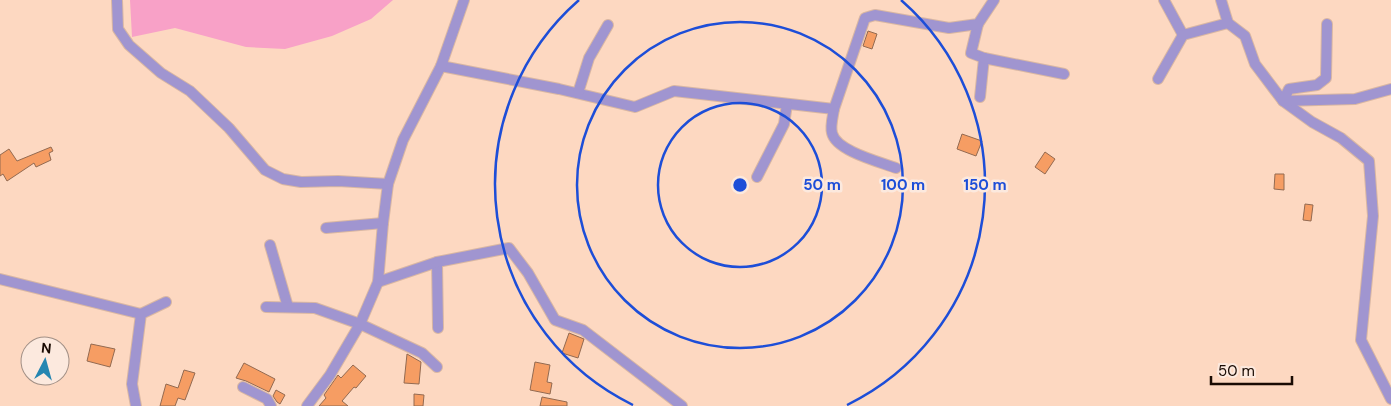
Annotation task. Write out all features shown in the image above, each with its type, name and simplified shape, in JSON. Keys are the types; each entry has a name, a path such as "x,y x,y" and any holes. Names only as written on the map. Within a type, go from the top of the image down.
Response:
{"street":[{"path":"117,0 118,29 129,45 161,73 190,91 229,128 264,170 283,179 301,182 338,181 388,184"},
{"path":"307,406 330,375 360,324 378,282 388,184 403,140 441,66 464,0"},
{"path":"994,0 978,24 971,53 984,58 1064,74"},
{"path":"1164,0 1183,35"},
{"path":"1221,0 1228,23 1245,36 1255,64 1283,101 1312,122 1341,138 1370,161 1373,216 1361,340 1391,399"},
{"path":"896,168 849,150 836,142 831,131 834,109 866,18 875,15 948,28 978,24"},
{"path":"1158,79 1183,35 1228,23"},
{"path":"578,93 589,58 608,24"},
{"path":"1283,101 1288,89 1317,85 1326,78 1327,24"},
{"path":"980,97 984,58"},
{"path":"441,66 578,93 635,107 674,92 834,109"},
{"path":"1283,101 1354,99 1391,88"},
{"path":"757,177 784,124 787,104"},
{"path":"326,228 383,223"},
{"path":"270,245 288,306"},
{"path":"378,282 437,262 509,248 528,273 555,320 584,330 682,406"},
{"path":"437,262 438,328"},
{"path":"0,279 141,314 166,302"},
{"path":"266,307 315,308 360,324 422,353 438,367"},
{"path":"136,406 132,384 141,314"},
{"path":"242,387 267,399 272,406"}],"shaded area":[{"path":"130,0 393,0 371,19 332,36 285,49 246,47 175,28 132,37"}],"building":[{"path":"868,31 877,34 872,49 863,46"},
{"path":"962,134 982,141 976,156 957,149"},
{"path":"51,147 53,151 49,153 51,160 36,167 34,163 7,181 3,174 0,176 0,155 9,149 17,161"},
{"path":"1045,152 1055,159 1045,174 1035,167"},
{"path":"1275,174 1284,174 1284,190 1274,189"},
{"path":"1305,204 1313,205 1311,221 1303,220"},
{"path":"569,333 584,339 578,358 562,353"},
{"path":"91,344 115,349 110,367 87,361"},
{"path":"407,354 421,362 419,384 404,383"},
{"path":"535,362 550,365 547,382 552,383 550,394 530,390"},
{"path":"244,363 275,379 269,392 236,378"},
{"path":"353,365 366,376 342,401 348,406 319,406 326,398 324,395 338,375 341,378"},
{"path":"184,370 195,373 185,400 178,398 175,406 160,406 166,384 178,388"},
{"path":"276,390 285,395 280,404 273,396"},
{"path":"414,394 424,395 423,406 414,406"},
{"path":"542,397 567,402 567,406 540,406"}]}
